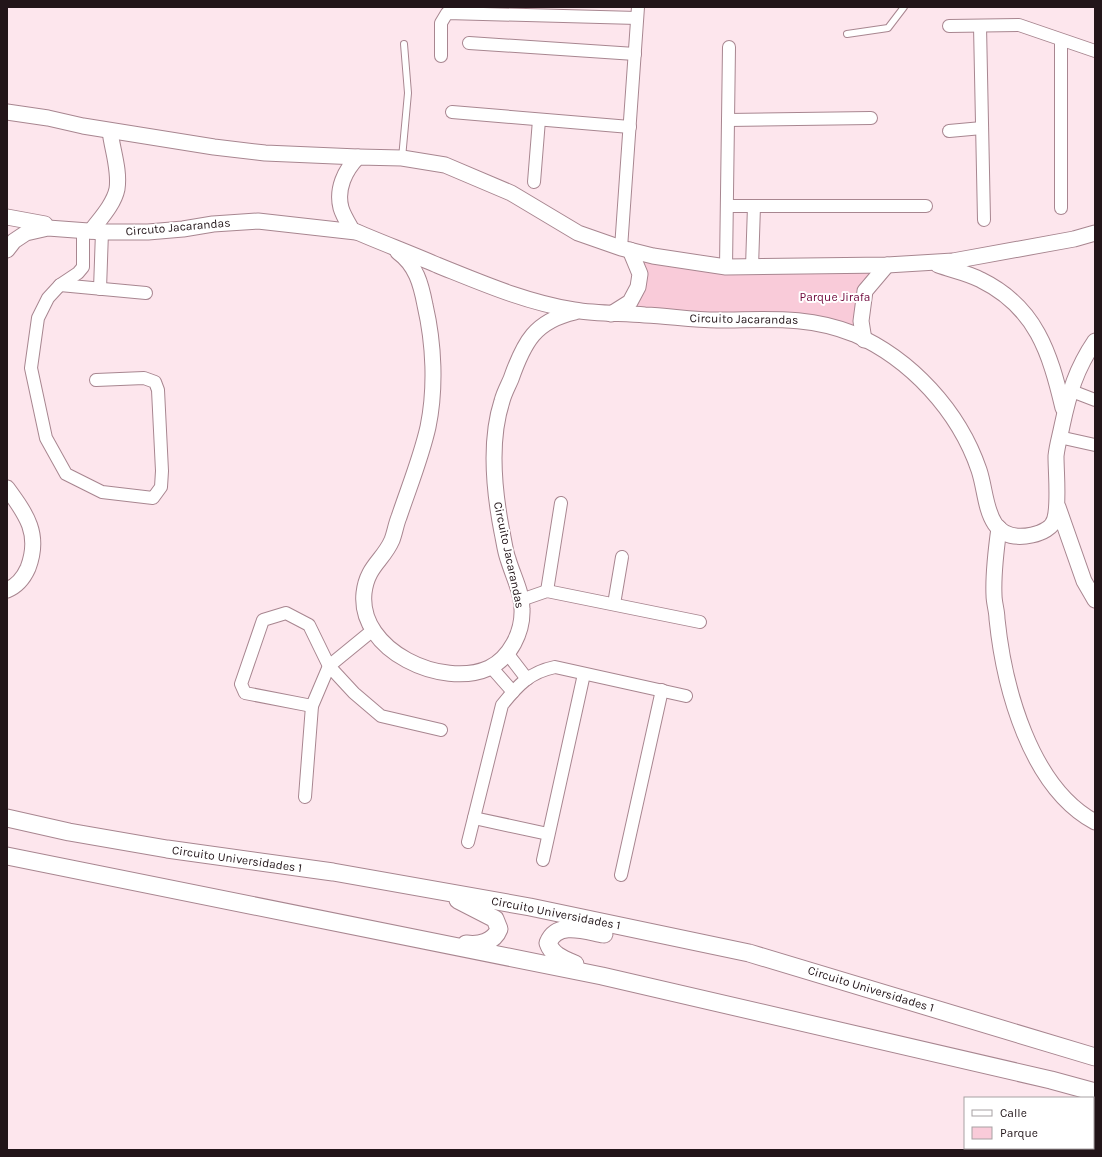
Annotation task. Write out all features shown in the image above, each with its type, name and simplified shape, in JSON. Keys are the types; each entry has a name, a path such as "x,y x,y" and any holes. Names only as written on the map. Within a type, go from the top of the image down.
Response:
{"main road":[{"name":"Circuito Universidades 1","path":"7,818 69,832 167,849 333,872 530,907 749,953 1095,1057"},
{"path":"7,856 602,976 1043,1078 1095,1092"},
{"path":"432,941 470,945 482,944 493,939 499,929 495,919 442,892"},
{"path":"602,976 556,955 550,950 548,943 550,936 560,930 570,928 723,955 749,953"}],"street":[{"path":"441,56 441,23 447,13 638,13 630,127 626,249 640,274 638,287 630,302 611,314"},
{"path":"949,26 1019,25 1061,41 1095,51"},
{"path":"980,26 984,220"},
{"path":"1061,41 1061,208"},
{"path":"469,43 635,54"},
{"path":"726,267 729,47"},
{"path":"7,112 110,130 265,153 402,158 445,165 511,193 578,233 626,249 653,256 726,267 887,265 954,261 1074,239 1095,233"},
{"path":"452,112 630,127"},
{"path":"728,120 871,118"},
{"path":"534,182 538,120"},
{"path":"949,131 982,128"},
{"path":"96,380 144,378 155,382 158,390 162,471 161,487 154,498 102,492 66,474 46,438 32,368 38,318 48,298 60,285 78,273 83,267 92,231 107,210 117,190 117,168 110,130"},
{"path":"356,232 352,230 341,207 341,183 350,165 358,157"},
{"path":"727,206 926,206"},
{"path":"752,267 754,206"},
{"path":"7,217 59,227"},
{"name":"Circuto Jacarandas","path":"7,250 14,241 33,230 59,227 92,231 148,232 258,221 356,232 491,288 527,300 582,311"},
{"path":"92,231 100,289"},
{"name":"Circuito Jacarandas","path":"391,246 409,262 418,277 422,288 432,340 431,405 423,448 392,540 370,571 365,588 364,607 368,623 385,645 395,653 425,668 466,674 490,667 507,653 514,644 520,628 522,610 521,600 507,557 496,488 495,455 501,403 520,355 532,335 538,328 556,317 582,311 714,320 776,318 806,320 840,330 864,340 894,358 914,373 937,396 970,448 980,472 990,514 999,528"},
{"path":"932,262 981,279 1005,294 1023,312 1042,339 1048,352 1065,413"},
{"path":"864,340 861,321 865,290 887,265"},
{"path":"60,285 146,293"},
{"path":"999,528 1006,534 1018,537 1034,534 1048,529 1055,520 1056,452 1059,437 1070,390 1085,355 1095,341"},
{"path":"1070,390 1095,400"},
{"path":"1059,437 1095,445"},
{"path":"7,488 26,517 32,533 34,546 31,559 23,576 7,590"},
{"path":"1056,499 1084,581 1095,600"},
{"path":"547,591 561,503"},
{"path":"999,528 994,595 999,638 1016,709 1034,755 1053,785 1065,799 1095,822"},
{"path":"614,604 622,557"},
{"path":"521,600 547,591 700,622"},
{"path":"312,706 245,693 241,684 263,620 286,613 309,625 329,666 354,693 381,716 441,730"},
{"path":"305,797 312,706 329,666 373,630"},
{"path":"507,653 527,679"},
{"path":"490,667 513,692"},
{"path":"468,842 502,705 527,679 540,670 555,667 686,696"},
{"path":"543,860 584,674"},
{"path":"622,874 662,690"},
{"path":"474,818 548,834"}],"lane":[{"path":"847,34 888,28 904,7"},
{"path":"402,158 408,93 404,44"}],"green space":[{"name":"Parque Jirafa","path":"630,250 746,268 887,265 865,296 864,340 832,327 611,314 638,287"}]}
